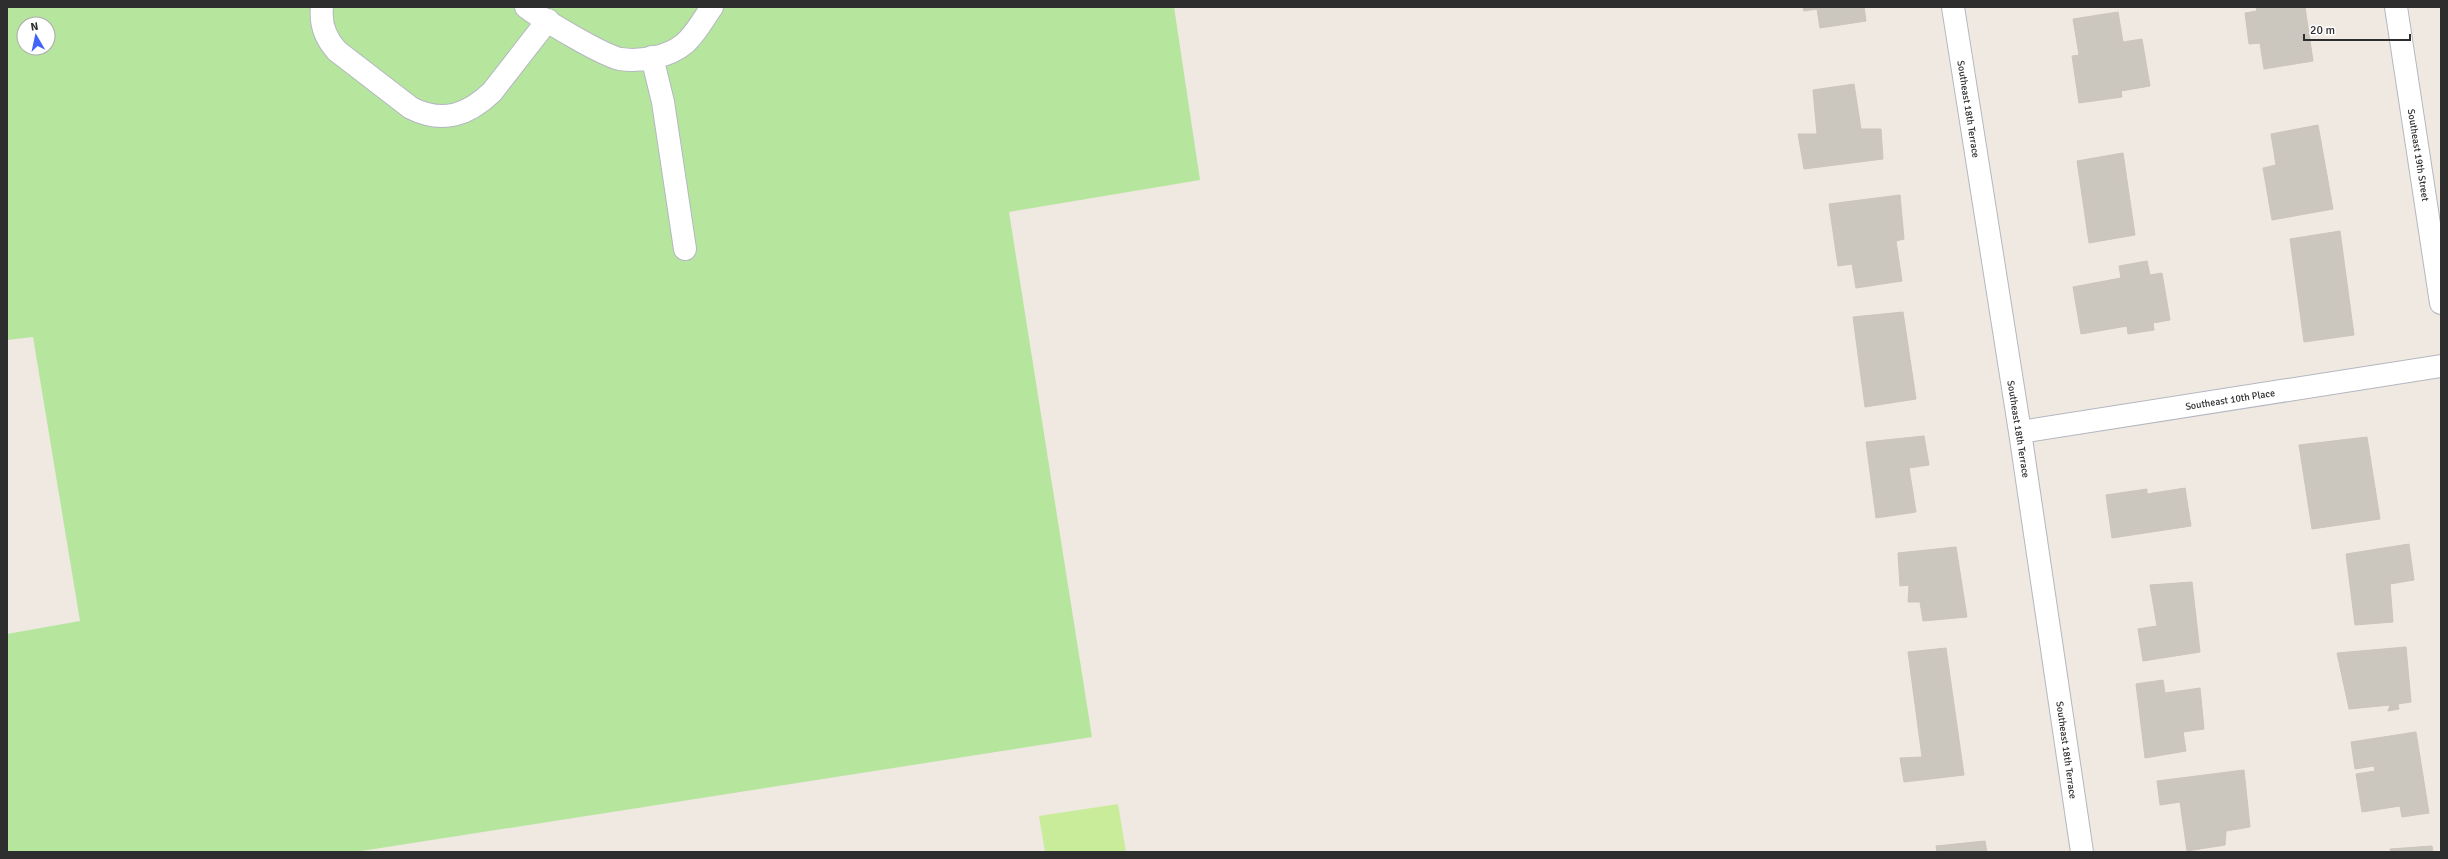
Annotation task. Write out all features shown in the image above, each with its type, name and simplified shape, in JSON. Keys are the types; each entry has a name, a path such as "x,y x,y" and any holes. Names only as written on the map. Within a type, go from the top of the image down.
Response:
{"street":[{"path":"322,7 324,29 329,42 337,51 411,108 424,115 436,116 460,114 482,102 548,20"},
{"path":"526,7 601,51 620,59 662,56 684,44 712,7"},
{"name":"Southeast 18th Terrace","path":"1953,7 2020,432 2082,852"},
{"name":"Southeast 19th Street","path":"2396,7 2441,303"},
{"path":"652,57 663,102 685,249"},
{"name":"Southeast 10th Place","path":"2020,432 2441,366"}],"green space":[{"path":"7,7 1174,7 1200,180 1009,212 1092,737 355,852 7,852 7,634 80,621 33,337 7,340"},
{"path":"1118,804 1126,852 1045,852 1039,816"}],"building":[{"path":"1803,7 1864,7 1866,21 1820,28 1817,9 1804,11"},
{"path":"2256,7 2305,7 2313,61 2264,69 2260,43 2249,44 2245,13 2257,11"},
{"path":"2118,12 2123,42 2142,39 2150,86 2121,91 2122,97 2079,103 2072,56 2079,55 2073,19"},
{"path":"1854,84 1861,129 1881,129 1883,159 1804,169 1798,134 1817,134 1813,90"},
{"path":"2318,125 2333,209 2272,220 2263,168 2276,165 2271,134"},
{"path":"2123,153 2135,235 2089,243 2077,161"},
{"path":"1900,195 1904,239 1896,241 1902,281 1856,288 1852,264 1838,266 1829,204"},
{"path":"2340,231 2354,335 2304,342 2290,239"},
{"path":"2147,261 2150,275 2162,273 2170,320 2153,323 2154,330 2128,334 2127,326 2081,334 2073,287 2121,278 2119,266"},
{"path":"1903,312 1916,399 1865,407 1853,317"},
{"path":"1924,436 1929,465 1909,468 1916,512 1876,518 1866,442"},
{"path":"2367,437 2380,519 2312,529 2299,445"},
{"path":"2185,488 2191,526 2112,538 2106,495 2147,489 2147,494"},
{"path":"2409,544 2414,580 2390,584 2393,622 2355,625 2346,554"},
{"path":"1956,547 1967,617 1923,621 1920,602 1908,602 1909,585 1900,586 1898,553"},
{"path":"2192,582 2200,652 2143,661 2138,629 2157,626 2150,585"},
{"path":"2406,647 2411,702 2398,704 2399,709 2388,711 2390,705 2349,709 2337,653"},
{"path":"1946,648 1964,775 1904,782 1900,758 1922,757 1908,652"},
{"path":"2163,680 2165,693 2200,688 2204,729 2183,732 2186,751 2145,758 2136,684"},
{"path":"2416,732 2429,813 2402,817 2400,806 2362,812 2356,774 2375,771 2374,766 2355,769 2351,742"},
{"path":"2244,770 2250,827 2226,831 2225,845 2187,851 2180,802 2160,805 2157,781"},
{"path":"1985,841 1987,852 1937,852 1936,846"},
{"path":"2432,846 2433,852 2391,852 2390,849"}]}
